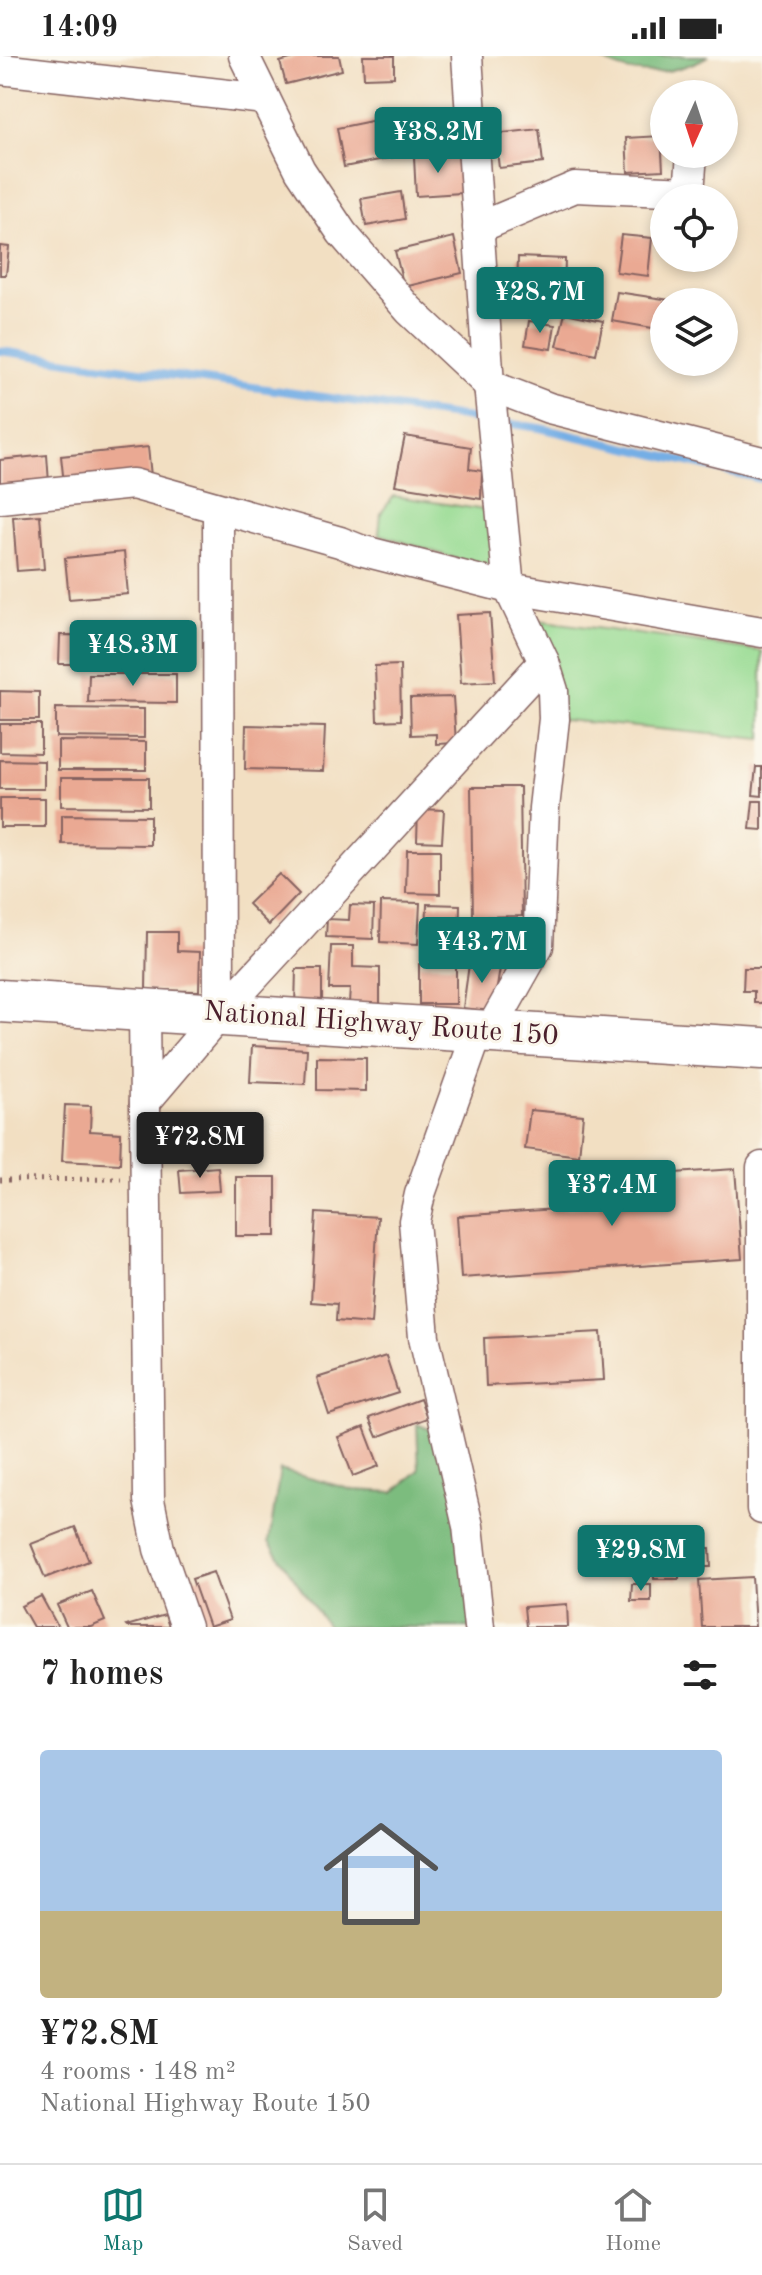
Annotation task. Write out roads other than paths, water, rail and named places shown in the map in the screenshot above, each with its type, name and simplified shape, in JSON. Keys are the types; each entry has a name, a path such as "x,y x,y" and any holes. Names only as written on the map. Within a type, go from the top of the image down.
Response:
{"highway":[{"name":"National Highway Route 150","path":"0,1001 762,1049"}],"street":[{"path":"244,56 300,170 342,233 409,310 489,385 549,408 762,462"},
{"path":"467,56 489,385 509,588 544,662 553,691 554,719 544,808 538,946 484,1031 420,1194 414,1221 424,1337 468,1526 479,1627"},
{"path":"0,69 265,99"},
{"path":"478,228 575,187 689,192 691,168"},
{"path":"0,498 133,484 360,550 509,588 762,632"},
{"path":"218,509 219,1015"},
{"path":"145,1102 219,1015 544,662"},
{"path":"144,1010 149,1500 159,1549 186,1627"},
{"path":"762,1167 762,1509"}],"waterway":[{"path":"0,351 540,428 762,479"}]}
